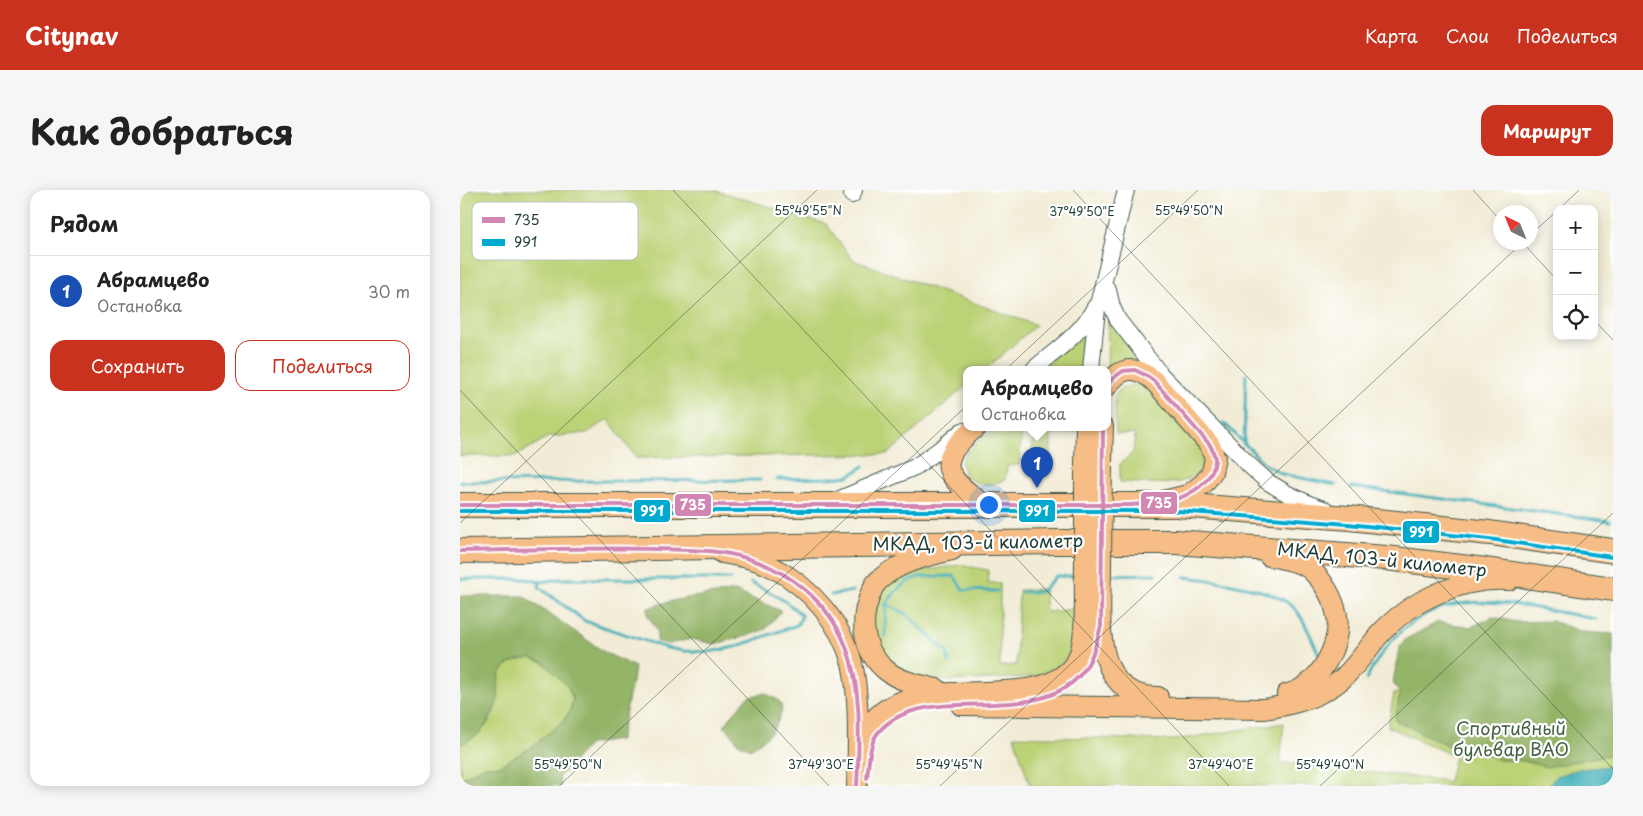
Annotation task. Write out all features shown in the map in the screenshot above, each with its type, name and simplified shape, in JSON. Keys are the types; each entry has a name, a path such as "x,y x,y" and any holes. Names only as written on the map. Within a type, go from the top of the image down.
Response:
{"highway":[{"name":"МКАД, 103-й километр","path":"460,505 825,504 1187,506 1349,518 1490,533 1613,551"},
{"name":"МКАД, 103-й километр","path":"460,551 1176,542 1386,558 1606,587"}],"main road":[{"path":"1111,381 1124,371 1134,369 1146,373 1210,444 1214,458 1212,472 1204,483 1188,495 1171,500 1130,505"},
{"path":"971,431 952,450 949,460 949,472 962,489 985,505"},
{"path":"866,786 872,744 879,732 892,720 910,711 938,706 956,698 1050,684 1067,672 1077,660 1082,645 1093,566 1094,461 1087,431"},
{"path":"1094,461 1102,431"},
{"path":"1057,542 955,549 920,558 895,569 878,582 870,595 864,612 864,630 868,646 876,660 887,671 900,679 956,698 1264,708 1290,705 1317,695 1341,680 1380,634 1405,611 1448,590 1471,583 1498,580 1606,587"},
{"path":"1093,566 1104,654 1117,681 1134,694 1150,697 1263,698 1291,694 1309,683 1324,668 1337,635 1337,618 1333,602 1322,583 1309,568 1282,558 1176,542"},
{"path":"628,548 710,551 748,558 774,568 798,584 817,601 833,621 845,642 852,665 856,696 857,786"},
{"path":"858,756 861,738 869,724 884,711 903,700 920,696 1031,701 1053,694 1070,684 1084,669 1093,655 1101,626"}],"street":[{"path":"1101,366 1105,291 1126,190"},
{"path":"1037,366 1072,336 1090,317 1105,291"},
{"path":"1091,366 1095,323 1105,291"},
{"path":"1105,291 1118,320 1160,374 1249,465 1268,482 1288,494 1309,504 1349,518"},
{"path":"825,504 915,467 963,430"}],"green space":[{"path":"460,190 714,190 826,224 853,260 1036,325 989,366 963,366 963,388 888,454 636,458 608,419 587,433 548,437 516,456 460,456"},
{"path":"1108,318 1145,362 1111,370 1111,366 1107,366"},
{"path":"1091,324 1086,366 1044,366"},
{"path":"1137,384 1151,387 1201,445 1205,459 1198,473 1191,478 1172,483 1120,482 1120,464 1133,453 1135,434 1116,434 1115,396 1121,388"},
{"path":"991,431 1022,431 1019,465 1007,466 1005,480 984,484 975,482 965,476 961,462 967,452"},
{"path":"1033,431 1077,431 1051,435 1051,463 1032,463"},
{"path":"960,565 988,570 988,583 1000,583 1000,666 1016,665 1019,590 1044,589 1046,612 1075,609 1075,632 1068,656 1055,668 1034,677 949,681 918,677 897,668 873,644 871,622 876,601 887,584 906,573"},
{"path":"735,591 781,611 766,629 744,637 714,644 691,639 668,644 657,641 657,630 648,616 647,609 677,600"},
{"path":"460,596 523,596 606,653 635,667 620,740 589,744 559,777 561,786 460,786 460,779 485,766 499,766 532,747 562,722 570,711 573,699 568,687 543,662 531,658 518,660 507,665 499,674 498,700 487,723 479,734 460,745"},
{"path":"1493,617 1517,622 1552,621 1582,632 1613,634 1613,754 1546,767 1524,761 1499,760 1475,749 1449,746 1395,720 1400,693 1393,683 1399,648 1406,639 1438,622 1471,627"},
{"path":"531,658 543,662 568,687 573,699 570,711 562,722 532,747 499,766 485,766 460,779 460,745 479,733 491,718 497,703 497,687 500,674 507,665"},
{"name":"Спортивный бульвар ВАО","path":"1612,692 1613,786 1030,786 1014,736 1173,740 1284,723 1280,762 1449,781 1455,756 1388,727 1394,693"},
{"path":"765,693 780,702 782,707 781,713 776,725 769,734 750,749 738,743 728,729 724,727 748,697"}],"water":[{"path":"1613,766 1613,786 1549,786 1556,776 1579,769"}],"waterway":[{"path":"1244,444 1246,375"},
{"path":"1224,423 1266,465 1282,474 1335,485"},
{"path":"777,479 849,476 864,466"},
{"path":"460,482 760,480"},
{"path":"1352,487 1610,521"},
{"path":"1106,575 1156,574"},
{"path":"885,637 886,604 895,592 908,581 919,577 954,576 963,590 997,591"},
{"path":"1022,592 1041,592 1056,576 1078,576"},
{"path":"1185,577 1244,586 1287,602 1303,620 1319,655"},
{"path":"460,579 526,579 540,582 560,579 731,579"},
{"path":"540,582 539,587 585,621 667,648 709,652 735,647 797,625 802,616 796,610 778,597 751,583"},
{"path":"831,595 853,591"},
{"path":"1366,679 1388,645 1412,623 1438,609 1466,603 1495,603 1527,606 1596,619"},
{"path":"886,604 906,614 947,652 949,663"}],"transit line":[{"name":"735","path":"460,505 1130,505 1173,500 1194,491 1206,481 1214,468 1215,460 1210,445 1154,381 1135,370 1123,371 1111,380"},
{"name":"735","path":"867,778 874,738 885,725 900,716 916,710 937,706 1029,701 1050,695 1069,685 1085,669 1093,653 1101,626 1103,431"},
{"name":"991","path":"460,511 1177,511 1348,524 1489,539 1612,557"},
{"name":"735","path":"460,551 607,548 701,550 746,558 762,563 777,571 792,580 818,602 829,615 845,644 851,661 857,696 859,732 857,786"}],"place":[{"name":"Абрамцево","path":"1037,488"}]}
